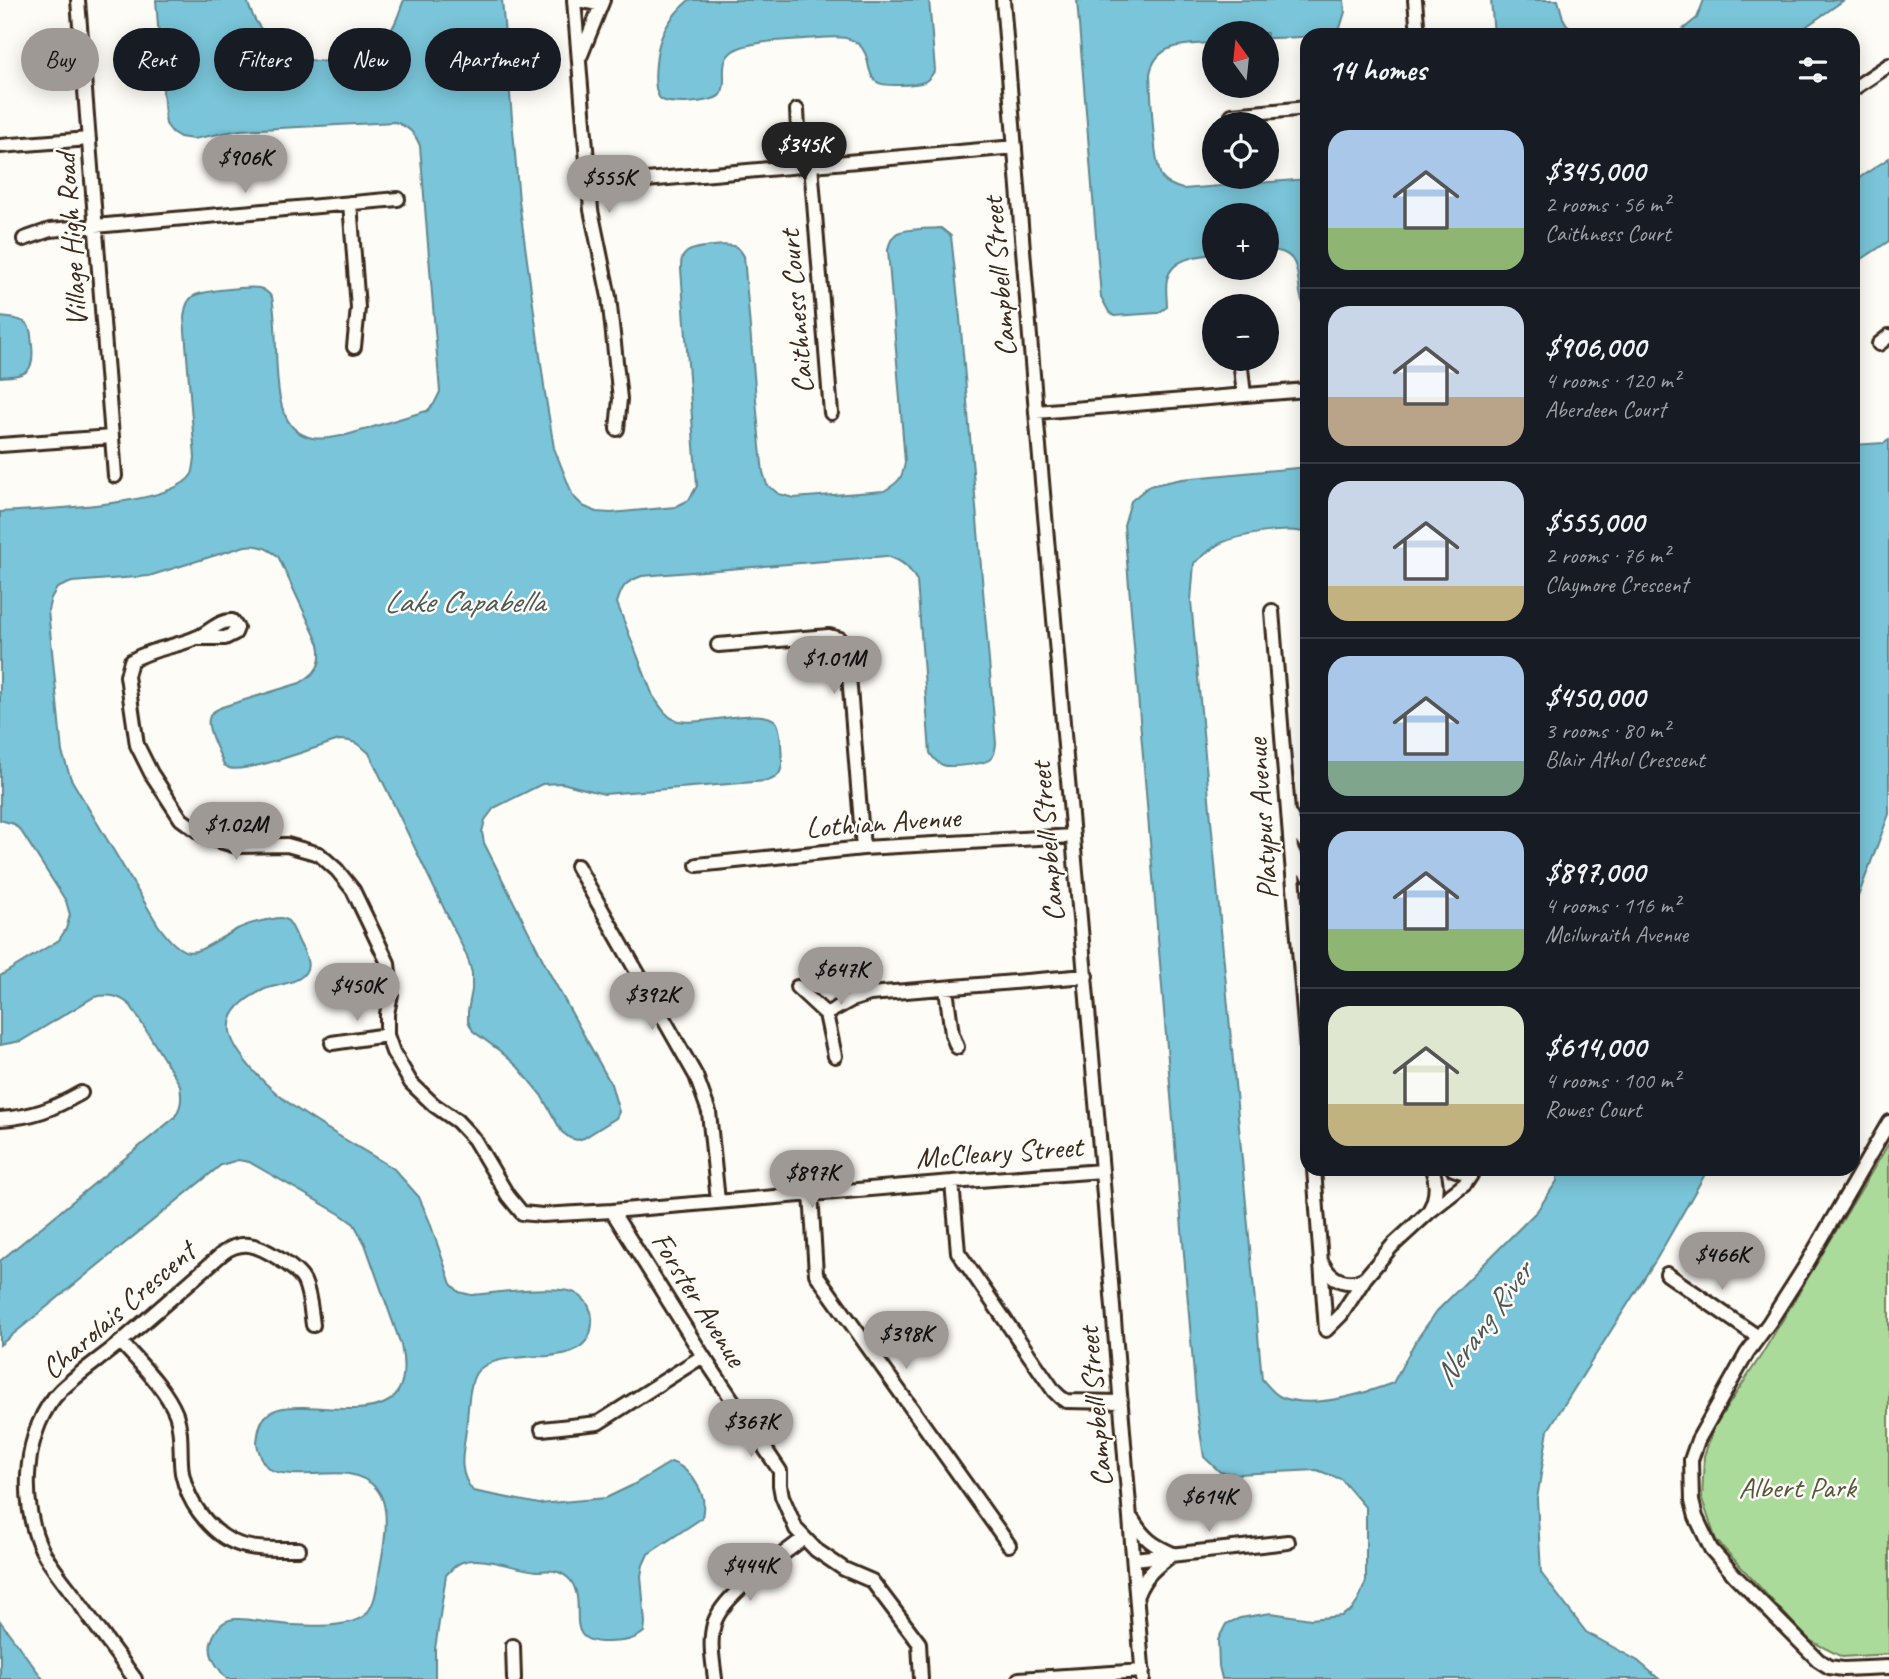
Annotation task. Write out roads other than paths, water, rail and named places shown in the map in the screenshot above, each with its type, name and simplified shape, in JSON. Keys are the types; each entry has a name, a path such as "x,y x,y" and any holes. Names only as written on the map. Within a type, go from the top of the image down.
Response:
{"street":[{"name":"Village High Road","path":"78,0 115,476"},
{"path":"580,57 602,2 576,0 580,57 590,185 591,210 609,298 620,399 617,429"},
{"name":"Campbell Street","path":"1003,0 1143,1675"},
{"path":"1415,0 1417,28"},
{"path":"1860,84 1889,65"},
{"path":"1264,112 1300,109"},
{"name":"Caithness Court","path":"797,110 806,165 831,413"},
{"path":"0,146 89,139"},
{"path":"590,185 1015,147"},
{"path":"24,239 50,230 96,225 398,199"},
{"path":"350,203 358,308 354,347"},
{"path":"1241,371 1244,395"},
{"path":"1036,412 1300,391"},
{"path":"0,445 112,438"},
{"name":"Platypus Avenue","path":"1272,611 1300,964"},
{"path":"718,645 829,636 840,639 846,651 863,848"},
{"path":"198,638 142,654 131,661 127,676 137,745 151,773 181,818 206,838 237,846 288,845 319,854 337,870 353,890 388,963 391,994 387,1035 332,1044"},
{"path":"1287,803 1300,834"},
{"name":"Lothian Avenue","path":"697,865 863,848 1073,836"},
{"path":"1290,844 1300,864"},
{"path":"577,866 696,1076 709,1112 718,1201"},
{"path":"826,1014 850,1000 870,994 1086,976"},
{"path":"797,987 826,1014 835,1056"},
{"path":"946,989 952,1034 957,1046"},
{"name":"McCleary Street","path":"387,1035 393,1052 411,1083 434,1105 457,1121 474,1139 508,1196 522,1213 542,1215 612,1210 1102,1171"},
{"path":"0,1119 36,1115 81,1093"},
{"path":"1860,1172 1889,1122"},
{"path":"1315,1176 1326,1330 1344,1311 1365,1278 1392,1245 1461,1187 1470,1176"},
{"path":"1429,1212 1436,1191 1435,1176"},
{"path":"1858,1176 1806,1265 1747,1353 1698,1440 1691,1460 1692,1501 1699,1526 1710,1549 1818,1660 1845,1674 1889,1667"},
{"path":"952,1181 958,1252 1054,1391 1066,1401 1121,1402"},
{"path":"811,1194 816,1274 1009,1545"},
{"name":"Forster Avenue","path":"612,1210 703,1356 780,1471 785,1504 796,1529 816,1550 844,1569 872,1581 919,1643 921,1679"},
{"name":"Charolais Crescent","path":"135,1679 50,1562 32,1522 28,1491 29,1460 43,1417 61,1390 234,1246 257,1246 295,1269 307,1290 313,1325"},
{"path":"1322,1261 1328,1274 1337,1280 1354,1282 1365,1278"},
{"path":"1667,1274 1758,1337"},
{"path":"121,1342 170,1404 176,1416 181,1438 184,1483 194,1505 212,1528 221,1536 245,1546 299,1549"},
{"path":"542,1429 598,1423 703,1356"},
{"path":"1130,1516 1154,1546 1173,1555"},
{"path":"715,1679 712,1634 718,1615 731,1597 804,1538"},
{"path":"1134,1559 1288,1542"},
{"path":"1137,1595 1142,1582 1156,1567 1173,1555"},
{"path":"513,1646 514,1679"},
{"path":"1019,1679 1143,1675"}],"water":[{"name":"Lake Capabella","path":"156,0 247,0 261,28 214,28 214,91 314,91 314,60 328,61 328,91 411,91 411,28 392,28 404,0 502,0 504,28 425,28 425,91 510,91 519,201 554,448 573,496 583,506 596,512 675,507 689,500 697,486 681,264 686,253 711,246 736,247 744,256 760,447 767,485 779,494 794,498 884,491 893,485 899,480 905,462 888,248 894,236 905,231 941,228 951,236 996,744 994,755 986,761 952,766 939,763 930,753 917,581 908,568 897,560 887,556 642,576 625,585 617,603 653,696 665,713 675,720 685,722 745,716 770,718 779,727 782,765 779,774 767,781 604,794 562,783 542,784 494,808 485,820 482,832 484,843 550,974 611,1084 619,1112 616,1118 584,1138 577,1140 562,1132 541,1095 518,1067 473,1031 468,1021 472,973 467,956 369,753 356,743 339,740 250,767 238,769 224,765 210,729 209,719 212,713 222,707 300,683 315,672 319,662 319,644 278,556 263,547 245,546 149,576 72,582 57,588 48,610 62,752 71,779 158,925 177,947 192,952 246,925 283,918 292,926 305,953 308,966 300,978 258,992 235,1011 230,1031 241,1055 273,1090 291,1105 394,1169 419,1197 451,1284 459,1292 471,1295 526,1290 569,1291 584,1299 589,1306 592,1317 590,1333 587,1340 575,1350 556,1355 499,1360 482,1367 476,1373 470,1392 462,1462 468,1484 473,1491 539,1504 606,1498 671,1462 686,1471 697,1484 704,1506 702,1518 648,1554 643,1565 641,1576 644,1632 632,1639 609,1642 584,1637 578,1622 576,1591 571,1581 561,1573 470,1560 460,1563 446,1575 435,1649 435,1679 227,1679 212,1658 211,1652 212,1640 223,1623 244,1619 320,1626 357,1620 371,1608 384,1546 385,1508 376,1488 364,1479 349,1474 286,1474 270,1469 262,1460 257,1444 263,1419 269,1413 284,1408 362,1409 378,1406 391,1399 400,1387 404,1370 401,1345 365,1244 354,1224 249,1162 238,1160 221,1165 0,1345 0,1261 174,1118 181,1098 180,1085 131,1006 114,996 94,997 21,1041 0,1045 0,976 59,940 70,915 66,901 21,831 14,824 0,820 0,512 133,500 180,485 192,474 195,458 184,318 188,301 196,295 259,288 272,297 280,399 285,416 293,428 303,435 314,438 341,436 427,411 440,392 420,146 414,134 395,122 240,130 193,139 180,137 166,124 163,91 200,91 200,28 158,28"},
{"path":"689,0 929,0 935,70 924,82 886,85 874,79 865,53 857,42 831,37 774,41 740,47 733,51 725,61 723,90 716,98 689,103 670,102 659,97 657,92 655,73 658,49 669,22"},
{"path":"1077,0 1344,0 1345,12 1340,28 1300,28 1300,37 1279,38 1279,21 1202,21 1202,44 1166,50 1153,63 1150,74 1157,161 1167,183 1183,189 1279,189 1279,181 1300,180 1300,291 1295,263 1289,256 1279,252 1279,203 1202,203 1202,256 1180,262 1170,272 1166,282 1167,307 1158,313 1114,316 1101,297"},
{"path":"1491,0 1558,0 1569,28 1493,28"},
{"path":"1704,0 1844,0 1804,28 1685,28 1697,18"},
{"path":"1889,158 1889,241 1860,260 1860,177"},
{"path":"0,317 21,321 30,329 32,362 22,374 0,377"},
{"path":"1889,440 1889,814 1860,891 1860,445 1884,443"},
{"name":"Nerang River","path":"1300,468 1300,531 1264,532 1218,545 1194,563 1191,601 1262,1379 1281,1397 1308,1402 1353,1396 1393,1383 1415,1342 1437,1311 1537,1211 1557,1181 1557,1176 1704,1176 1657,1258 1548,1430 1537,1499 1541,1573 1586,1632 1638,1661 1659,1679 1222,1679 1218,1640 1226,1624 1240,1618 1271,1613 1311,1619 1341,1616 1352,1610 1366,1581 1366,1508 1341,1479 1317,1470 1238,1474 1220,1472 1204,1457 1197,1412 1124,525 1131,501 1149,486 1182,479"},
{"path":"0,1621 43,1679 0,1679"}],"park label":[{"name":"Albert Park","path":"1797,1487"}]}
